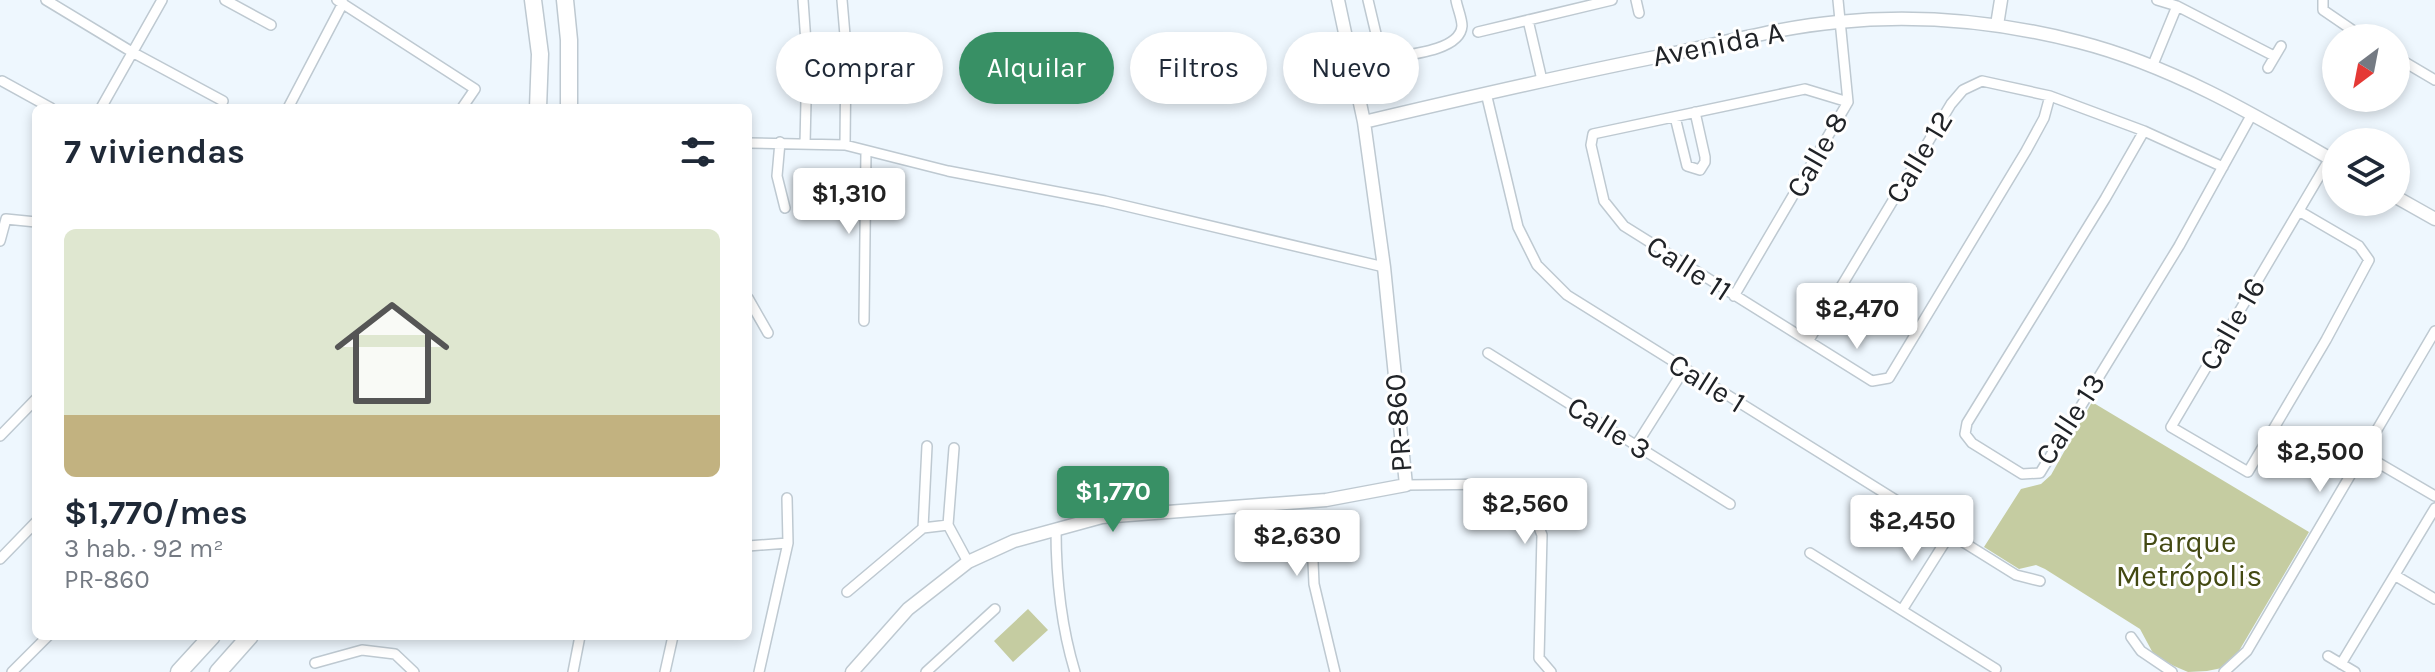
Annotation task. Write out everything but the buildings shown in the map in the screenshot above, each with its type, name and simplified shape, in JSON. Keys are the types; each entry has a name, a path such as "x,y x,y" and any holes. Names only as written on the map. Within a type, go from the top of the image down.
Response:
{"highway":[{"path":"533,0 540,54 538,104"},
{"path":"565,0 569,40 569,104"},
{"path":"179,672 208,640"},
{"path":"218,672 246,640"}],"street":[{"path":"46,0 132,52 223,101"},
{"path":"103,104 162,0"},
{"path":"225,0 271,25"},
{"path":"803,0 807,57 805,144"},
{"path":"842,0 846,47 845,145"},
{"name":"PR-860","path":"852,672 908,609 968,562 1014,541 1102,517 1326,500 1406,485 1384,267 1364,122 1338,0"},
{"path":"1368,0 1382,59 1448,46 1458,36 1462,26 1456,0"},
{"path":"1478,32 1612,0"},
{"path":"1636,0 1639,13"},
{"name":"Calle 8","path":"1734,296 1848,102 1838,0"},
{"path":"1997,25 2001,0"},
{"path":"2157,0 2177,6 2274,56"},
{"path":"2323,0 2323,10 2344,24"},
{"path":"290,104 340,2 475,89 465,104"},
{"path":"2152,67 2177,6"},
{"name":"Avenida A","path":"1364,122 1542,80 1840,22 1914,19 1997,25 2080,42 2152,67 2252,114 2322,154"},
{"path":"1528,20 1542,80"},
{"path":"2268,68 2281,46"},
{"path":"2410,65 2435,80"},
{"path":"2,81 44,104"},
{"name":"Calle 12","path":"1809,340 1951,104 1963,90 1982,81 2050,96 2144,131 2223,167"},
{"path":"1695,112 1705,157 1700,170 1687,166 1675,117 1695,112 1805,89 1848,102"},
{"name":"Calle 1","path":"1486,93 1518,227 1537,265 1567,295 2016,575 2040,581"},
{"name":"Calle 11","path":"1675,117 1593,134 1591,145 1604,201 1624,226 1872,381 1889,378 2026,151 2044,118 2050,96"},
{"name":"Calle 13","path":"2144,131 1967,423 1965,434 1972,443 2022,474 2040,473 2179,246 2252,114"},
{"path":"780,142 777,176 785,208"},
{"path":"752,143 845,145 948,171 1105,201 1384,267"},
{"path":"864,321 866,151"},
{"path":"2299,211 2322,176"},
{"path":"2410,205 2435,219"},
{"name":"Calle 16","path":"2299,211 2359,246 2369,260 2248,472 2171,427 2299,211"},
{"path":"0,241 6,219 32,222"},
{"path":"752,305 768,333"},
{"path":"2224,672 2247,651 2435,331"},
{"name":"Calle 3","path":"1488,353 1730,504"},
{"path":"1637,444 1685,368"},
{"path":"0,436 32,403"},
{"path":"923,528 927,446"},
{"path":"954,448 948,525 968,562"},
{"path":"2363,454 2435,496"},
{"path":"1406,485 1501,484 1529,502 1542,535 1539,658 1551,672"},
{"path":"759,672 788,543 787,498"},
{"path":"1242,507 1261,516 1298,525 1312,539 1314,584 1335,672"},
{"path":"2341,664 2435,508"},
{"path":"847,592 923,528 948,525"},
{"path":"0,559 32,526"},
{"path":"1056,529 1056,567 1068,649 1075,672"},
{"path":"1902,610 1950,534"},
{"path":"752,546 788,543"},
{"path":"1810,553 1996,669"},
{"path":"2396,576 2435,599"},
{"path":"926,672 995,609"},
{"path":"2131,637 2141,651 2172,672"},
{"path":"12,672 44,640"},
{"path":"573,672 579,640"},
{"path":"665,672 672,640"},
{"path":"315,663 362,650 395,654 414,672"},
{"path":"2328,656 2355,672"}],"green space":[{"name":"Parque Metrópolis","path":"2092,402 2309,532 2236,656 2222,668 2188,672 2174,666 2154,655 2140,629 2045,569 2036,565 2019,569 1984,547 2021,489 2041,484 2051,475"},
{"path":"1028,609 1048,630 1013,662 994,641"}]}
